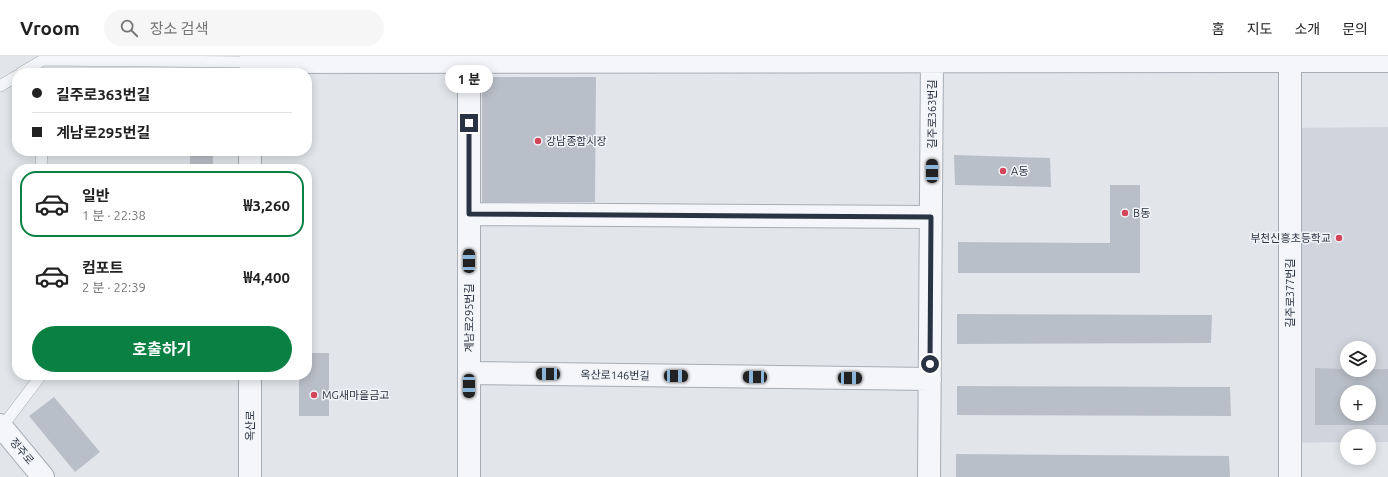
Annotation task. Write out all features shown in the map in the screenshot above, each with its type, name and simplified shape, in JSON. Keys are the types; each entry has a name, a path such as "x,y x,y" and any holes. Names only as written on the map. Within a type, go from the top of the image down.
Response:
{"street":[{"path":"251,64 469,59 932,59 1290,62 1388,61"},
{"name":"계남로295번길","path":"469,59 469,477"},
{"name":"길주로363번길","path":"929,477 932,59"},
{"name":"길주로377번길","path":"1290,62 1290,477"},
{"path":"469,214 931,217"},
{"name":"옥산로146번길","path":"469,373 930,379"},
{"name":"옥산로","path":"250,380 250,477"},
{"name":"정주로","path":"1,426 44,477"}],"lane":[{"path":"42,68 43,58"},
{"path":"28,68 43,58 251,64"},
{"path":"0,86 12,79"},
{"path":"1,426 37,380"}],"shaded area":[{"name":"부천신흥초등학교","path":"1388,127 1388,442 1376,442 1376,429 1340,429 1340,442 1290,443 1290,128"}],"building":[{"name":"강남종합시장","path":"482,77 596,77 595,202 482,202"},
{"name":"A동","path":"954,155 1050,158 1051,187 955,185"},
{"path":"190,156 213,156 213,164 190,164"},
{"name":"B동","path":"1110,185 1140,185 1140,273 958,273 958,242 1110,243"},
{"path":"957,314 1212,315 1211,343 957,344"},
{"name":"MG새마을금고","path":"312,353 329,353 329,416 299,416 299,380 312,380"},
{"path":"1315,368 1340,369 1340,377 1376,377 1376,369 1388,369 1388,425 1315,425"},
{"path":"957,386 1230,387 1231,416 957,415"},
{"path":"54,397 100,452 75,472 29,416"},
{"path":"956,454 1229,456 1230,477 956,477"}],"place":[{"name":"강남종합시장","path":"538,141"},
{"name":"A동","path":"1003,171"},
{"name":"B동","path":"1125,213"},
{"name":"부천신흥초등학교","path":"1339,238"},
{"name":"MG새마을금고","path":"314,395"}],"route":[{"path":"469,123 469,214 931,217 930,364"}]}
